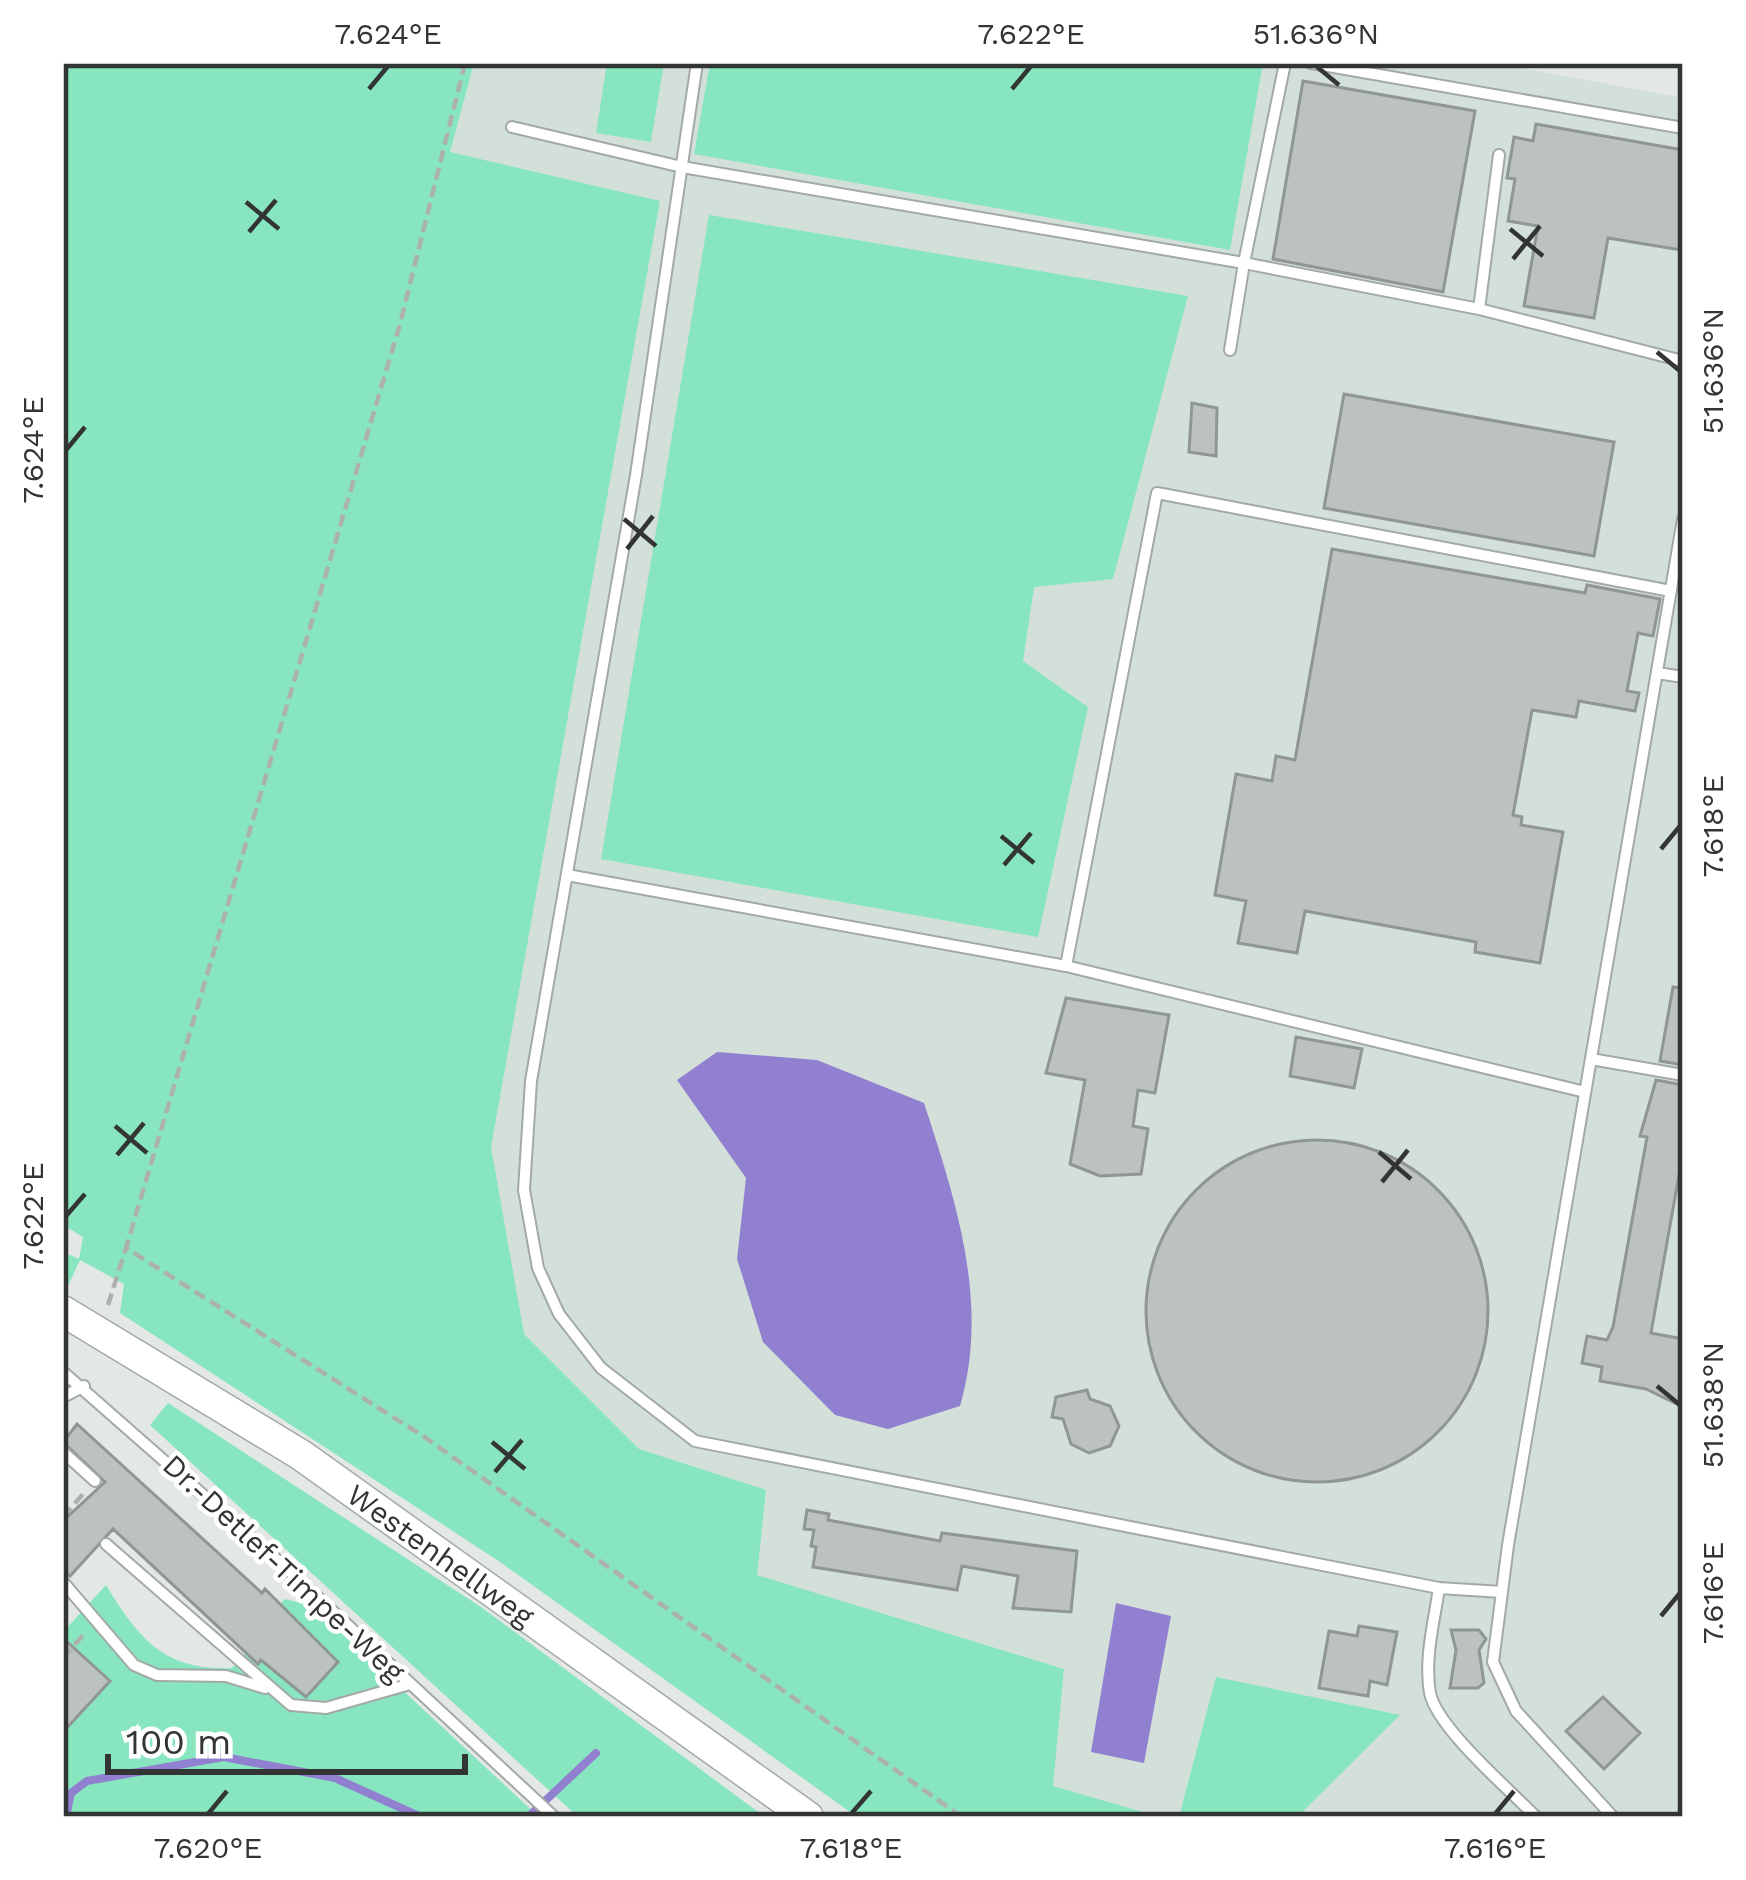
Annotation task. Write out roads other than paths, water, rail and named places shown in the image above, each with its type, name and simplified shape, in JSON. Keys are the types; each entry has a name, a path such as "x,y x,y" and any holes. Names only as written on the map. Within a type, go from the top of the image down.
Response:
{"main road":[{"name":"Westenhellweg","path":"63,1311 301,1455 808,1817"}],"lane":[{"path":"698,63 531,1081 524,1190 538,1268 559,1315 601,1368 695,1441 1439,1588 1502,1592"},
{"path":"1230,350 1285,63"},
{"path":"1311,63 1683,128"},
{"path":"512,127 682,167 1244,263 1479,309 1683,361"},
{"path":"1479,309 1499,155"},
{"path":"1066,965 1157,494 1671,591"},
{"path":"1613,1817 1516,1711 1493,1663 1683,519"},
{"path":"1657,673 1683,677"},
{"path":"567,875 1066,965 1586,1092"},
{"path":"1591,1059 1683,1075"},
{"name":"Dr.-Detlef-Timpe-Weg","path":"63,1372 84,1386 554,1817"},
{"path":"63,1397 84,1386"},
{"path":"63,1452 95,1480"},
{"path":"106,1544 291,1705 326,1708 410,1684"},
{"path":"63,1582 134,1665 157,1675 226,1676 273,1691"},
{"path":"1439,1588 1428,1659 1430,1698 1536,1817"}],"waterway":[{"path":"528,1817 596,1753"},
{"path":"66,1817 71,1793 87,1781 224,1757 335,1778 421,1817"}]}
